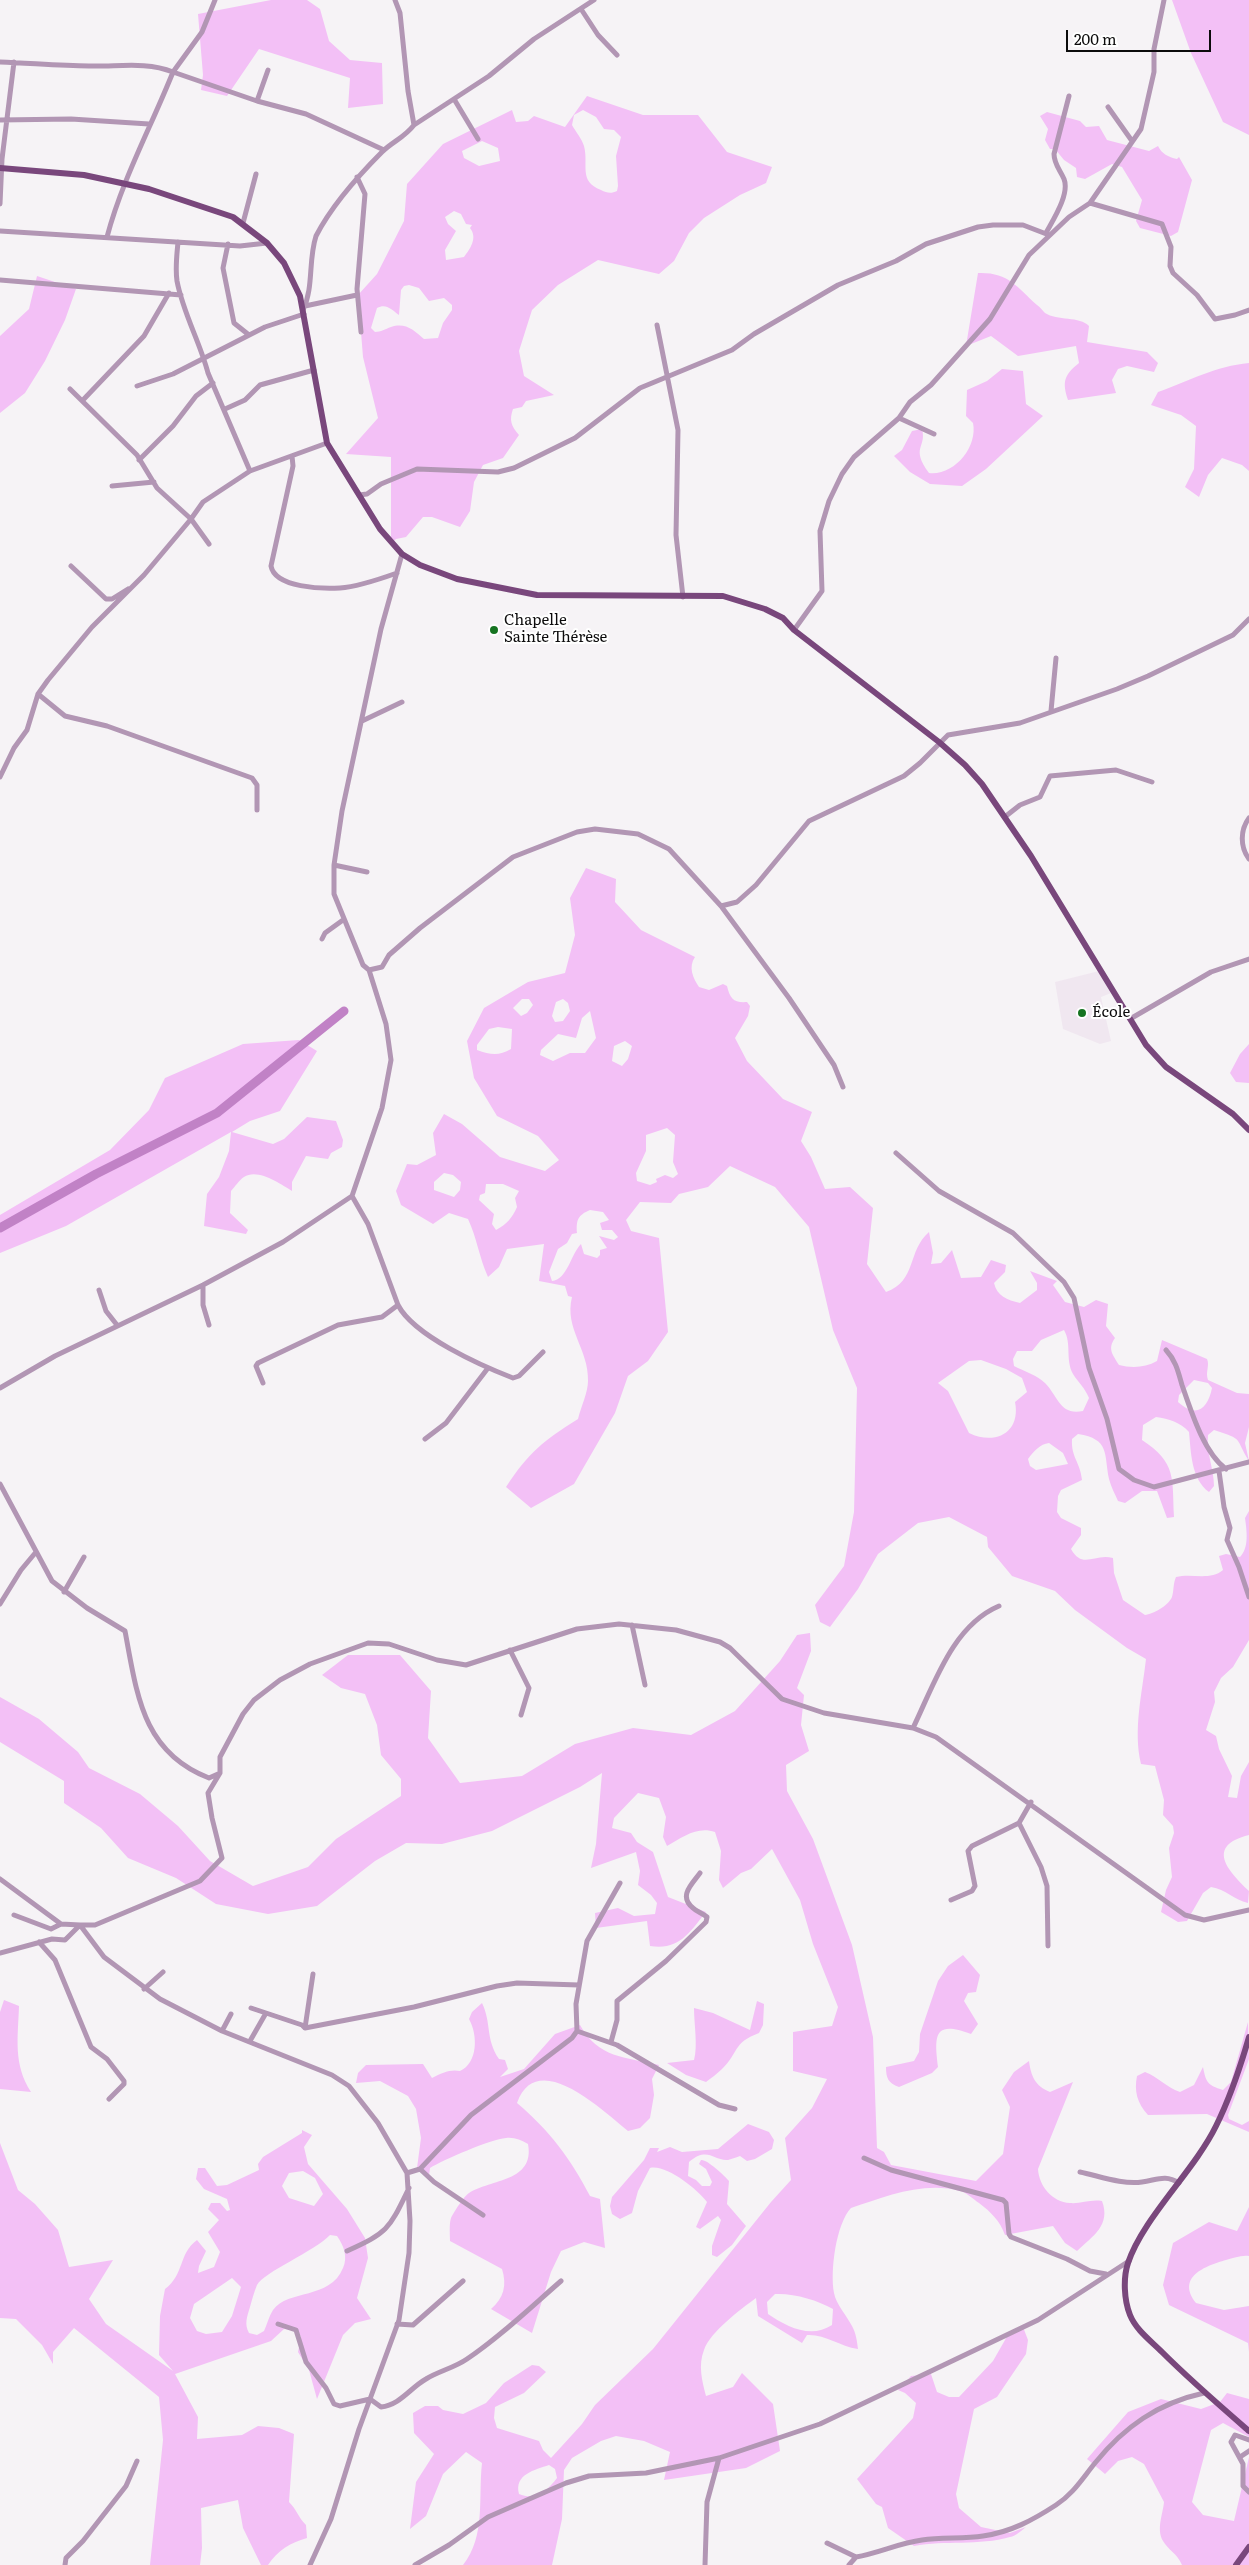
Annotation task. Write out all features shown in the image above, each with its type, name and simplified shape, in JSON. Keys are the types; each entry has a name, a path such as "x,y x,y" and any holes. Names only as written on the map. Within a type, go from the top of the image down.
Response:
{"main road":[{"path":"1,168 84,176 127,184 203,205 233,217 267,243 288,270 300,296 327,443 380,529 402,554 443,574 511,591 555,596 722,596 742,600 775,613 794,630 939,742 973,773 1006,816 1146,1045 1166,1067 1246,1121 1249,1130"},
{"path":"1249,2037 1240,2069 1216,2126 1128,2261 1125,2292 1130,2316 1137,2327 1204,2393 1249,2431"},
{"path":"1236,2565 1249,2547"}],"street":[{"path":"107,237 149,124 162,102 173,72 202,32 216,0"},
{"path":"395,0 400,13 408,91 414,125"},
{"path":"304,310 316,236 357,177 384,150 398,141 414,125 489,76 559,21 594,0"},
{"path":"794,630 822,591 820,531 829,501 842,474 864,446 898,418 910,402 931,385 990,319 1028,255 1047,234 1090,203 1145,120 1154,69 1156,34 1164,0"},
{"path":"581,9 598,35 617,55"},
{"path":"0,62 90,66 157,66 257,101 306,114 384,150"},
{"path":"0,204 3,121 14,62"},
{"path":"257,101 268,70"},
{"path":"1047,234 1065,188 1064,178 1054,162 1054,154 1069,96"},
{"path":"454,99 478,139"},
{"path":"1108,108 1132,141"},
{"path":"3,121 71,120 149,124"},
{"path":"243,223 256,174"},
{"path":"357,177 365,194 357,295 361,332"},
{"path":"1090,203 1162,224 1171,247 1170,266 1173,273 1197,294 1215,319 1249,310"},
{"path":"359,495 367,494 381,484 417,469 498,472 514,468 575,438 627,396 668,374 689,369 732,350 754,334 838,286 888,265 936,240 978,227 994,225 1023,225 1047,234"},
{"path":"0,231 240,246 267,243"},
{"path":"178,242 177,280 188,320 204,357 212,383 250,471"},
{"path":"228,244 223,268 234,323 249,335"},
{"path":"0,280 181,295"},
{"path":"83,400 144,336 169,293"},
{"path":"137,386 173,374 249,335 304,310 357,295"},
{"path":"657,325 678,430 676,535 684,597"},
{"path":"225,410 245,400 260,385 314,370"},
{"path":"139,460 172,426 196,396 212,383"},
{"path":"70,389 121,438 139,460 164,497 192,519 210,544"},
{"path":"898,418 934,434"},
{"path":"0,777 14,748 29,726 38,694 92,627 137,583 192,519 207,498 221,492 234,480 250,471 327,443"},
{"path":"292,456 293,466 271,566 274,573 291,584 332,588 347,587 397,573"},
{"path":"112,486 154,482"},
{"path":"0,1388 55,1356 203,1285 293,1237 352,1196 382,1108 391,1060 386,1024 369,970 363,964 343,920 334,894 334,865 342,811 381,629 402,554"},
{"path":"71,566 106,599 112,599 137,583"},
{"path":"721,906 737,902 759,882 809,821 898,779 920,763 939,742 951,734 1004,727 1094,698 1148,676 1233,635 1249,619"},
{"path":"1051,711 1056,658"},
{"path":"38,694 65,716 124,732 252,778 257,785 257,810"},
{"path":"362,721 402,702"},
{"path":"1006,816 1020,805 1040,796 1050,776 1116,770 1152,782"},
{"path":"1249,818 1242,835 1242,844 1249,859"},
{"path":"369,970 382,967 389,955 420,928 513,857 577,832 595,829 629,832 646,837 665,846 721,906 789,998 834,1065 843,1087"},
{"path":"334,865 367,872"},
{"path":"322,939 325,933 343,920"},
{"path":"1130,1019 1211,972 1249,959"},
{"path":"896,1153 939,1191 1013,1233 1064,1282 1074,1298 1089,1368 1107,1419 1117,1461 1124,1474 1141,1484 1154,1487 1249,1462"},
{"path":"352,1196 368,1224 398,1305 405,1317 416,1326 469,1359 488,1368 517,1377 543,1352"},
{"path":"203,1285 203,1305 209,1325"},
{"path":"98,1290 106,1311 117,1325"},
{"path":"263,1383 256,1366 258,1363 338,1325 382,1317 398,1305"},
{"path":"1166,1350 1176,1362 1193,1414 1214,1460 1226,1469"},
{"path":"424,1439 446,1423 488,1368"},
{"path":"1219,1471 1224,1507 1230,1528 1226,1540 1240,1567 1249,1597"},
{"path":"0,1484 52,1581 64,1592 123,1628 146,1719 164,1748 180,1763 198,1774 209,1778 220,1773"},
{"path":"0,1604 21,1570 36,1552"},
{"path":"64,1592 84,1557"},
{"path":"913,1728 951,1651 970,1625 982,1613 999,1606"},
{"path":"632,1624 645,1685"},
{"path":"14,1915 51,1929 61,1924 94,1925 200,1881 222,1858 208,1793 220,1773 220,1757 243,1714 254,1700 271,1685 310,1664 368,1643 389,1644 436,1660 459,1665 474,1663 577,1630 632,1624 676,1630 720,1642 734,1652 782,1699 824,1713 858,1721 913,1728 936,1737 1030,1802 1128,1876 1184,1915 1204,1920 1249,1910"},
{"path":"510,1650 528,1688 521,1715"},
{"path":"951,1900 972,1891 975,1886 968,1851 972,1846 1019,1823 1030,1802"},
{"path":"1019,1823 1041,1867 1046,1886 1048,1946"},
{"path":"611,2042 617,2020 616,2001 666,1961 706,1922 707,1917 693,1908 686,1896 686,1892 700,1873"},
{"path":"0,1878 61,1924"},
{"path":"407,2172 420,2169 471,2115 572,2038 577,2031 576,2004 578,1986 587,1941 620,1883"},
{"path":"0,1960 0,1953 52,1939 65,1940 80,1925"},
{"path":"80,1925 104,1957 144,1989 185,2013 222,2031 332,2075 349,2086 374,2116 407,2172 409,2188 409,2253 398,2324 370,2399 331,2519 310,2565"},
{"path":"39,1942 55,1960 91,2046 107,2060 124,2081 124,2084 109,2099"},
{"path":"144,1989 163,1972"},
{"path":"305,2028 313,1974"},
{"path":"251,2008 302,2025 305,2028 414,2007 496,1986 517,1983 578,1986"},
{"path":"250,2041 266,2013"},
{"path":"222,2031 231,2014"},
{"path":"577,2031 611,2042 718,2105 735,2109"},
{"path":"864,2158 892,2170 1003,2200 1006,2203 1008,2234 1011,2237 1067,2259 1090,2271 1106,2274"},
{"path":"420,2169 434,2182 483,2215"},
{"path":"1080,2172 1134,2182 1171,2178 1179,2183"},
{"path":"347,2251 374,2240 390,2226 409,2188"},
{"path":"415,2565 449,2545 488,2517 566,2483 589,2476 646,2473 718,2458 820,2424 877,2399 1038,2320 1128,2261"},
{"path":"398,2324 413,2325 463,2281"},
{"path":"278,2324 296,2330 306,2362 326,2388 334,2404 340,2406 370,2399 381,2407 404,2397 426,2379 466,2360 561,2281"},
{"path":"827,2543 856,2557 872,2555 920,2540 998,2534 1028,2523 1069,2496 1114,2440 1129,2426 1161,2407 1204,2393"},
{"path":"1249,2440 1233,2436 1231,2442 1240,2457 1244,2470 1243,2486 1249,2492"},
{"path":"1240,2457 1249,2451"},
{"path":"706,2565 707,2502 718,2458"},
{"path":"65,2565 66,2558 83,2541 126,2486 137,2460"},
{"path":"849,2565 856,2557"}],"shaded area":[{"path":"271,0 307,0 320,9 329,41 350,60 382,63 383,104 348,108 350,78 259,49 227,96 201,90 203,75 198,14"},
{"path":"1172,0 1249,0 1249,135 1223,122 1191,53"},
{"path":"587,96 643,115 698,115 727,152 772,167 766,183 740,195 704,218 689,233 674,261 659,274 598,260 558,285 532,310 519,351 524,376 554,395 526,401 522,407 513,409 512,423 519,435 503,458 483,465 474,482 470,511 460,527 432,517 423,517 406,537 396,539 391,544 391,457 346,454 378,418 363,357 358,295 377,274 404,221 407,184 443,144 512,110 516,122 528,121 534,116 565,127","holes":["583,110 596,117 604,129 614,130 621,137 616,156 617,191 605,192 589,182 586,172 584,146 572,125 574,115","482,141 498,148 500,161 479,166 464,158 462,151","454,211 461,214 466,224 472,225 470,228 473,239 471,247 464,257 446,260 445,250 456,231 448,224 445,217","409,285 419,288 429,301 444,298 452,305 452,310 443,323 438,338 424,339 405,326 391,327 377,332 371,328 377,308 386,306 399,315 401,290 404,286"]},
{"path":"1047,112 1080,121 1086,127 1099,126 1107,140 1149,151 1158,146 1168,156 1177,159 1179,157 1192,180 1178,232 1171,236 1140,228 1136,221 1142,200 1122,167 1112,164 1085,179 1077,177 1076,168 1064,160 1055,149 1050,149 1045,140 1048,129 1040,116"},
{"path":"978,273 997,275 1011,282 1045,313 1085,323 1089,326 1087,342 1147,352 1158,363 1154,372 1127,366 1118,369 1112,380 1116,393 1068,400 1065,388 1067,375 1079,363 1076,346 1018,356 991,336 966,346"},
{"path":"37,276 76,289 65,320 45,361 25,393 0,413 0,336 29,309"},
{"path":"1249,363 1249,471 1242,465 1222,458 1208,475 1199,497 1185,487 1194,469 1196,426 1181,415 1151,405 1158,392 1225,367"},
{"path":"1002,369 1023,371 1026,404 1043,416 986,469 962,486 930,484 910,472 894,456 902,450 912,431 922,429 923,440 920,453 923,464 929,473 938,473 955,465 968,450 974,432 973,423 966,416 967,390 987,381"},
{"path":"586,868 616,879 615,902 641,930 695,957 692,969 693,976 699,987 709,990 723,984 727,986 733,999 739,1002 747,1002 750,1006 748,1016 735,1038 747,1061 783,1099 812,1112 801,1141 811,1157 825,1189 850,1187 873,1208 867,1264 886,1292 903,1281 917,1248 929,1232 933,1253 931,1264 941,1263 952,1250 961,1278 981,1277 991,1260 1006,1265 1005,1272 994,1283 1003,1297 1020,1303 1037,1290 1037,1283 1030,1271 1057,1281 1053,1285 1065,1302 1084,1307 1096,1300 1108,1304 1106,1326 1115,1338 1111,1349 1119,1365 1138,1367 1157,1361 1162,1340 1207,1359 1208,1380 1237,1393 1249,1394 1249,1427 1245,1443 1249,1461 1238,1440 1214,1430 1208,1435 1208,1448 1214,1486 1209,1492 1203,1487 1195,1473 1189,1432 1174,1422 1156,1417 1143,1425 1142,1440 1153,1448 1167,1464 1172,1482 1174,1517 1167,1518 1157,1491 1142,1491 1125,1503 1118,1501 1110,1482 1104,1449 1096,1440 1078,1434 1072,1439 1072,1445 1082,1480 1061,1490 1058,1496 1057,1512 1061,1518 1081,1528 1081,1535 1071,1549 1075,1555 1085,1560 1113,1558 1114,1573 1123,1600 1145,1615 1160,1609 1170,1600 1176,1577 1212,1575 1223,1570 1219,1556 1226,1554 1240,1557 1246,1544 1245,1518 1249,1511 1249,1640 1233,1667 1221,1678 1214,1692 1215,1702 1206,1730 1216,1736 1219,1749 1232,1776 1228,1797 1237,1798 1241,1776 1249,1762 1249,1835 1227,1846 1224,1852 1228,1867 1249,1891 1248,1903 1211,1887 1203,1893 1187,1921 1178,1922 1161,1912 1166,1890 1172,1877 1169,1848 1174,1833 1173,1826 1163,1815 1164,1800 1155,1766 1141,1764 1138,1725 1146,1659 1127,1648 1075,1610 1055,1591 1012,1576 988,1547 987,1537 949,1517 918,1523 878,1554 858,1589 830,1627 820,1622 815,1605 844,1566 854,1512 857,1388 833,1330 809,1227 775,1187 730,1166 708,1187 679,1194 671,1203 640,1202 626,1220 631,1231 659,1238 668,1332 648,1361 628,1376 615,1413 574,1484 531,1508 506,1487 537,1448 578,1419 586,1395 588,1381 585,1359 571,1319 572,1297 568,1296 565,1286 539,1281 544,1244 507,1249 499,1267 488,1277 468,1219 449,1213 433,1224 401,1205 396,1191 407,1164 417,1165 436,1155 433,1133 444,1114 462,1124 500,1157 545,1171 559,1160 538,1136 497,1116 474,1078 467,1041 484,1008 528,982 565,973 575,935 570,898","holes":["522,999 529,999 533,1005 527,1013 521,1016 513,1008","563,999 568,1003 570,1011 563,1021 555,1022 552,1016 556,1002","590,1011 596,1038 585,1053 570,1053 553,1061 540,1055 541,1050 558,1034 576,1038 582,1018","498,1027 512,1029 511,1049 507,1051 499,1054 487,1053 477,1050 477,1045 489,1029","625,1041 632,1046 628,1059 622,1066 612,1061 614,1046","667,1128 675,1135 673,1162 678,1174 673,1178 665,1175 656,1179 657,1182 650,1185 637,1181 636,1173 646,1151 646,1135","444,1173 453,1175 461,1182 460,1190 454,1197 434,1190 434,1182","486,1184 503,1184 519,1191 515,1198 517,1207 513,1214 506,1223 496,1230 492,1224 494,1214 479,1200 480,1195 485,1193","590,1210 603,1212 609,1220 600,1223 602,1230 612,1230 618,1237 614,1240 599,1236 607,1248 600,1250 600,1255 597,1258 584,1254 581,1244 565,1271 557,1280 552,1281 549,1272 558,1249 567,1243 572,1234 577,1233 578,1221 583,1214","1064,1330 1068,1341 1069,1363 1073,1374 1089,1398 1083,1411 1075,1412 1064,1408 1042,1380 1014,1366 1013,1359 1017,1351 1032,1351 1041,1340","981,1360 1006,1369 1022,1378 1027,1392 1015,1402 1016,1412 1010,1428 1004,1434 988,1438 969,1433 948,1391 938,1383 969,1361","1194,1380 1208,1383 1212,1388 1208,1401 1204,1406 1196,1410 1185,1407 1178,1402 1179,1395","1049,1443 1063,1453 1068,1464 1036,1470 1030,1466 1028,1459 1040,1446"]},
{"name":"École","path":"1099,971 1111,993 1101,997 1111,1041 1100,1044 1063,1029 1055,982"},
{"path":"299,1040 317,1051 280,1111 250,1121 232,1132 273,1144 284,1139 307,1117 336,1121 343,1140 342,1147 331,1153 328,1159 306,1156 292,1182 292,1191 275,1181 256,1174 242,1178 231,1191 230,1213 248,1230 246,1234 204,1226 207,1194 219,1177 229,1151 231,1132 66,1226 0,1253 0,1215 110,1150 149,1110 165,1078 243,1044"},
{"path":"1249,1044 1249,1083 1236,1082 1230,1073 1240,1054"},
{"path":"810,1633 811,1651 797,1688 804,1695 801,1725 809,1751 786,1765 787,1791 813,1839 852,1945 873,2037 877,2148 884,2152 891,2165 976,2181 1003,2154 1010,2107 1002,2090 1014,2072 1029,2061 1037,2084 1045,2090 1050,2092 1073,2082 1038,2169 1041,2181 1052,2196 1063,2202 1102,2201 1104,2217 1102,2223 1094,2235 1077,2251 1065,2243 1053,2226 1005,2235 998,2221 983,2206 965,2193 946,2188 918,2189 891,2195 851,2208 841,2225 835,2248 833,2284 837,2301 854,2331 858,2349 814,2335 807,2335 802,2343 758,2316 756,2298 719,2329 707,2343 702,2356 701,2373 706,2396 733,2387 742,2373 773,2404 780,2451 746,2468 664,2480 670,2452 644,2441 616,2436 601,2441 572,2458 564,2470 562,2519 552,2565 463,2565 475,2542 478,2529 482,2463 466,2452 443,2474 426,2516 410,2529 416,2482 434,2454 414,2433 413,2413 425,2406 438,2406 443,2410 463,2414 486,2403 504,2383 532,2365 539,2366 546,2372 524,2393 495,2407 494,2418 497,2428 539,2441 543,2450 551,2458 582,2424 595,2405 653,2349 771,2202 791,2180 785,2138 812,2108 827,2079 793,2071 793,2032 832,2026 838,2007 813,1944 800,1900 772,1849 751,1869 741,1873 723,1888 719,1880 721,1851 715,1832 696,1831 667,1846 663,1837 666,1817 659,1798 638,1793 614,1818 612,1828 631,1833 637,1842 653,1852 668,1897 706,1912 689,1933 669,1946 650,1946 647,1921 596,1928 595,1913 618,1908 634,1916 655,1914 657,1903 651,1895 638,1885 640,1871 636,1852 591,1868 596,1844 602,1773 580,1787 492,1831 442,1844 406,1843 375,1861 317,1906 268,1914 216,1904 176,1878 128,1858 101,1828 64,1803 64,1781 0,1742 0,1697 39,1719 78,1752 89,1768 140,1794 178,1826 210,1861 253,1886 308,1867 336,1839 401,1796 401,1779 381,1755 377,1725 365,1694 341,1688 322,1675 348,1655 400,1655 431,1691 428,1738 460,1783 522,1776 575,1744 633,1728 691,1735 735,1711 780,1661 797,1635","holes":["775,2294 805,2298 833,2309 832,2325 824,2329 808,2331 799,2330 783,2323 768,2314 767,2302","549,2465 555,2469 557,2478 545,2491 531,2496 519,2494 518,2487 523,2477 532,2471"]},
{"path":"963,1955 980,1975 976,1992 968,1993 964,2001 978,2024 971,2034 959,2030 943,2030 939,2033 936,2046 938,2067 932,2073 899,2087 892,2084 888,2080 886,2067 914,2061 919,2052 920,2034 938,1981 948,1966"},
{"path":"4,2000 19,2006 19,2061 25,2082 31,2092 0,2089 0,2012"},
{"path":"757,2001 764,2004 763,2025 759,2033 744,2041 718,2073 706,2082 686,2075 667,2063 694,2060 696,2042 694,2008 713,2013 750,2030"},
{"path":"482,2003 492,2044 499,2059 505,2060 508,2069 500,2077 524,2069 555,2034 580,2025 587,2036 604,2050 624,2058 659,2065 652,2079 654,2095 650,2118 640,2128 628,2131 603,2110 571,2088 554,2082 539,2081 526,2087 517,2103 529,2113 558,2146 590,2196 600,2199 605,2248 584,2242 561,2251 551,2272 532,2333 491,2309 502,2296 504,2280 502,2269 450,2241 451,2218 464,2197 478,2188 509,2178 518,2173 525,2166 528,2156 528,2144 512,2138 499,2139 456,2155 430,2168 429,2176 417,2168 421,2138 416,2109 408,2096 380,2081 356,2083 358,2073 366,2065 423,2064 432,2078 449,2071 460,2071 470,2062 475,2048 474,2033 469,2019 472,2012"},
{"path":"1248,2022 1249,2059 1228,2115 1229,2119 1242,2125 1249,2121 1249,2132 1207,2114 1148,2115 1137,2097 1137,2076 1145,2072 1180,2092 1194,2085 1203,2067 1208,2082 1223,2090 1231,2082"},
{"path":"748,2124 769,2132 774,2140 772,2149 755,2159 747,2161 740,2156 723,2160 710,2155 701,2155 689,2162 688,2176 702,2186 710,2186 712,2182 706,2169 699,2164 701,2160 711,2165 729,2181 727,2204 746,2226 732,2245 717,2257 712,2255 712,2246 721,2220 718,2216 700,2229 696,2227 707,2202 689,2184 664,2170 650,2168 638,2191 632,2213 620,2219 612,2214 610,2206 612,2197 644,2160 650,2148 659,2148 657,2152 670,2147 682,2152 718,2149"},
{"path":"302,2130 312,2135 304,2147 308,2164 347,2209 365,2238 368,2258 357,2298 371,2319 355,2323 343,2335 317,2399 309,2370 298,2352 301,2337 298,2331 284,2329 271,2341 175,2374 198,2417 197,2439 242,2435 258,2426 279,2428 294,2434 289,2502 306,2525 307,2538 285,2548 268,2565 261,2565 243,2528 238,2500 201,2508 202,2548 200,2565 150,2565 163,2440 159,2397 74,2328 53,2352 53,2364 42,2345 16,2319 0,2318 0,2143 18,2190 35,2204 58,2230 69,2267 113,2260 89,2299 106,2324 173,2371 159,2355 160,2316 165,2289 176,2277 187,2251 197,2240 206,2251 198,2273 214,2267 220,2252 208,2232 219,2220 208,2209 211,2203 220,2203 227,2211 230,2210 227,2199 204,2189 196,2179 198,2168 205,2168 217,2186 227,2185 259,2170 258,2164 263,2157 302,2133","holes":["303,2171 315,2178 323,2194 314,2206 289,2198 282,2186 289,2173","330,2235 337,2236 342,2244 345,2256 344,2264 337,2278 319,2290 280,2303 273,2310 264,2331 257,2335 249,2333 246,2320 257,2285 269,2274","232,2278 241,2287 232,2316 222,2332 206,2334 197,2331 190,2318 194,2304"]},
{"path":"1249,2207 1249,2256 1240,2256 1202,2269 1191,2280 1189,2286 1196,2303 1224,2310 1249,2306 1249,2352 1248,2343 1169,2305 1163,2285 1173,2243 1209,2222 1237,2231"},
{"path":"1023,2327 1028,2340 1026,2354 997,2397 974,2409 956,2494 959,2508 981,2527 1010,2533 1026,2527 1014,2535 998,2540 914,2546 888,2528 882,2507 876,2504 857,2479 913,2418 916,2403 905,2393 898,2390 911,2376 931,2374 937,2392 949,2397 959,2397 993,2361 1009,2333"},
{"path":"1227,2393 1249,2399 1249,2437 1223,2423 1211,2430 1192,2502 1203,2515 1234,2521 1249,2457 1249,2565 1182,2565 1161,2536 1160,2527 1164,2502 1144,2464 1132,2457 1118,2461 1105,2474 1087,2459 1128,2412 1161,2399 1201,2409 1220,2402"}],"waterway":[{"path":"0,1228 96,1174 217,1113 344,1011"}],"place":[{"name":"Chapelle Sainte Thérèse","path":"494,630"},
{"name":"École","path":"1082,1013"}]}
